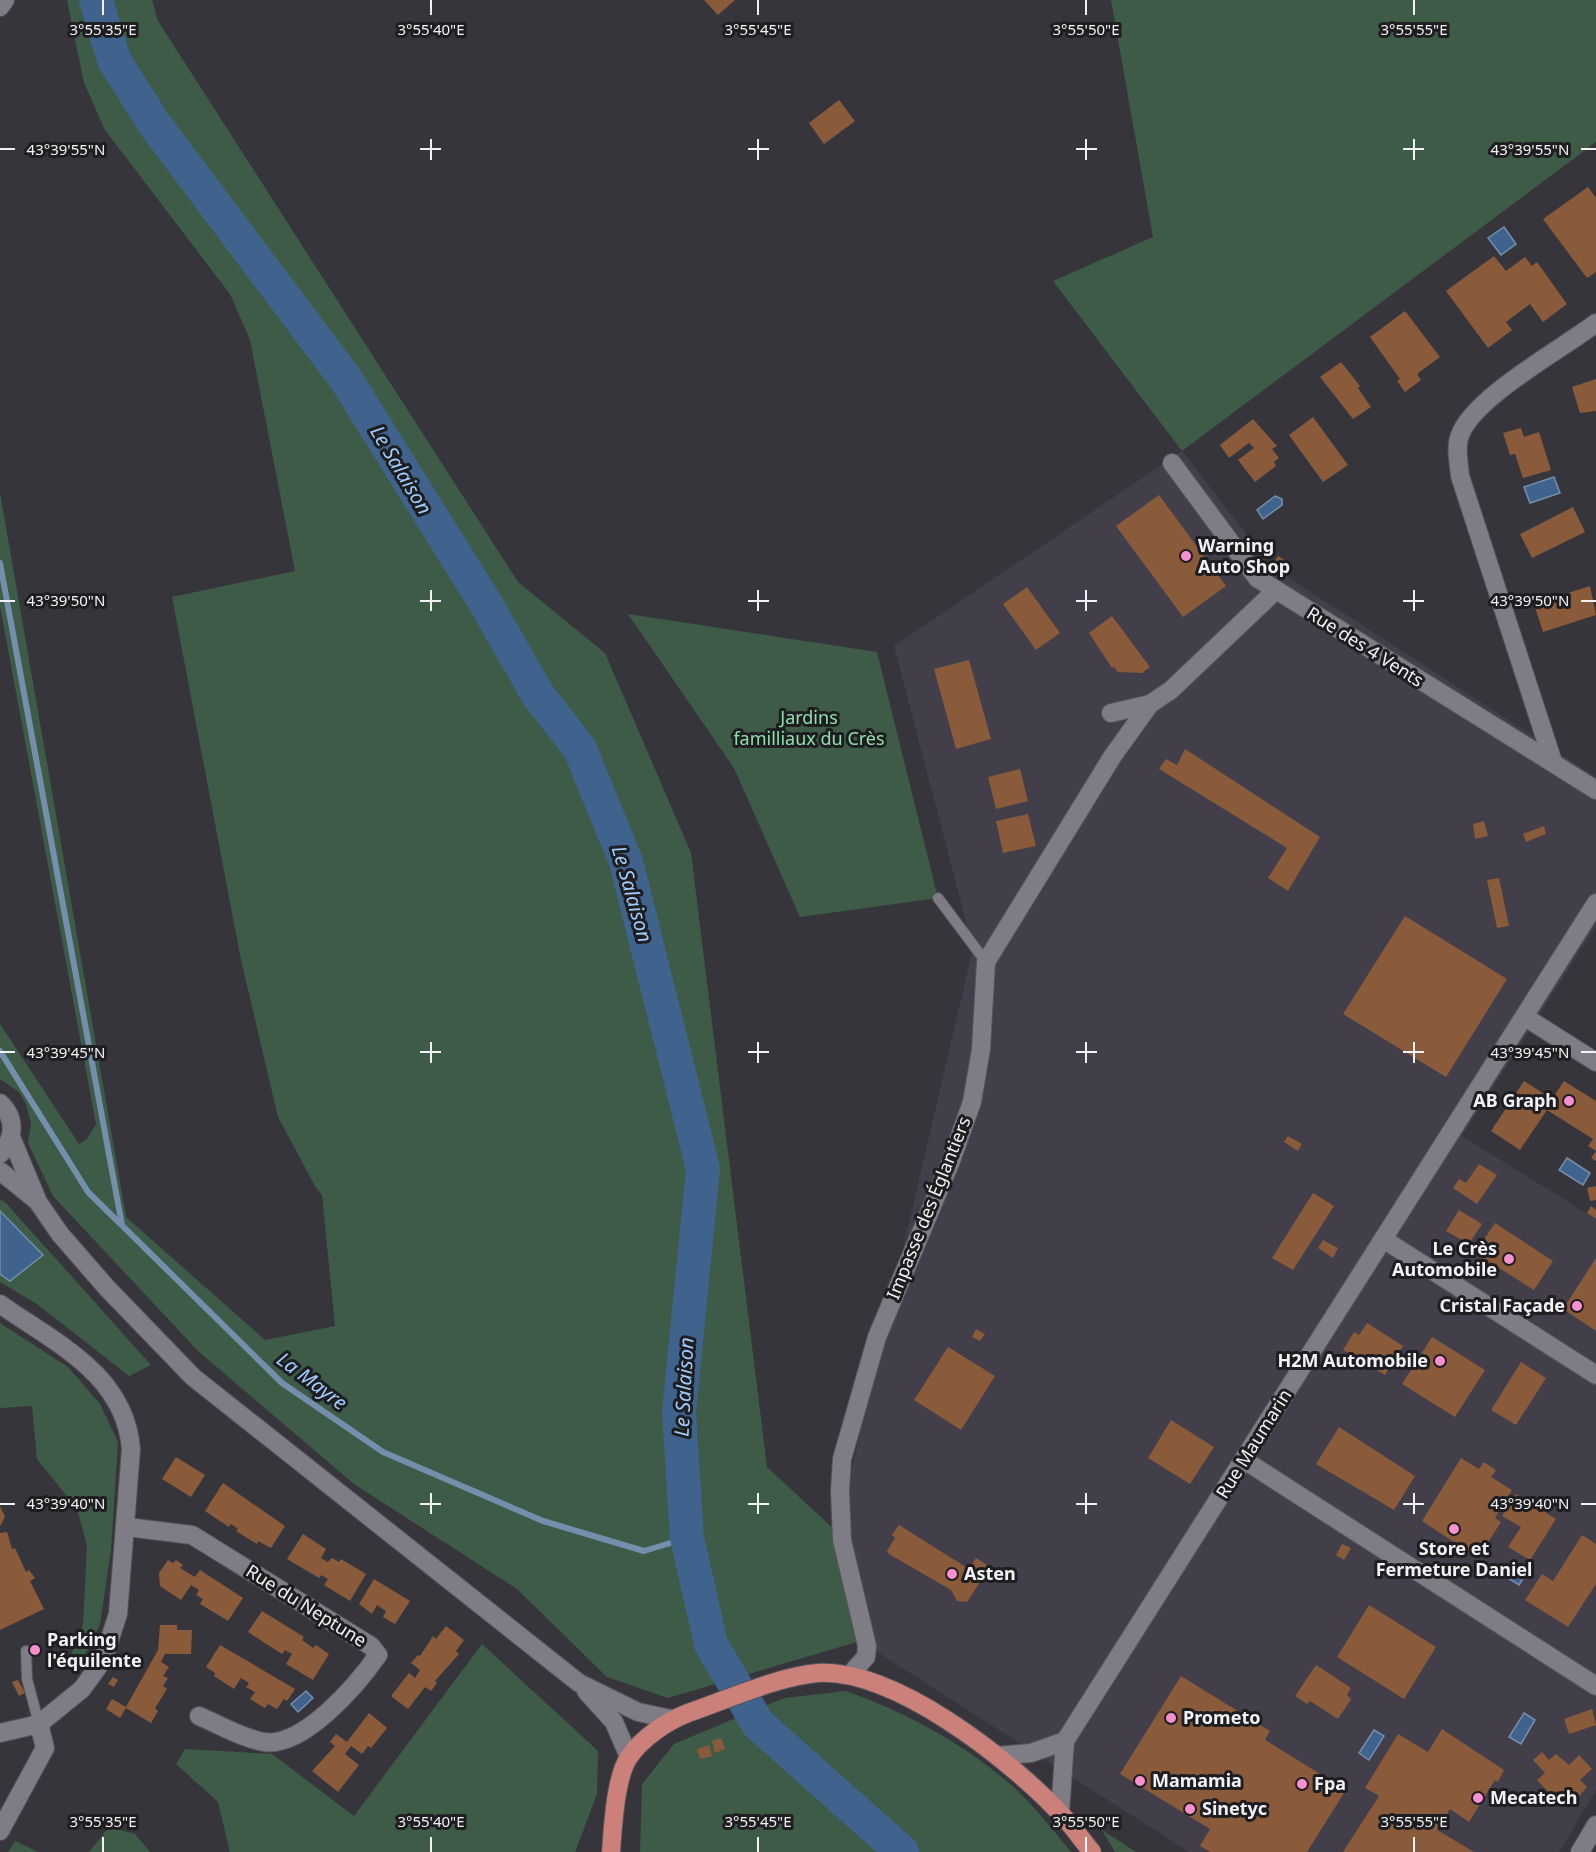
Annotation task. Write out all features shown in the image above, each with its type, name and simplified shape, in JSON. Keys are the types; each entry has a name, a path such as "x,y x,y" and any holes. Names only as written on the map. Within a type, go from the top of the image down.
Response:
{"main road":[{"path":"611,1852 615,1802 629,1758 680,1716 793,1678 819,1673 854,1675 885,1686 934,1713 997,1756 1060,1813 1092,1852"}],"street":[{"path":"0,6 5,0"},
{"path":"1553,762 1460,476 1459,435 1471,417 1492,396 1596,323"},
{"name":"Rue des 4 Vents","path":"1172,463 1257,578 1596,790"},
{"name":"Impasse des Églantiers","path":"854,1675 855,1669 866,1657 867,1646 843,1540 840,1491 842,1459 877,1336 951,1161 972,1102 981,1048 986,962 1112,757 1150,704 1171,690 1275,591"},
{"name":"Impasse des Églantiers","path":"1111,713 1150,704"},
{"name":"Rue Maumarin","path":"1065,1741 1596,903"},
{"path":"1525,1017 1596,1062"},
{"path":"0,1103 10,1116 11,1137 38,1202 60,1234 107,1288 193,1377 579,1683 614,1722 629,1758"},
{"path":"0,1154 11,1137"},
{"path":"0,1171 38,1202"},
{"path":"1383,1239 1596,1375"},
{"path":"0,1304 91,1368 105,1381 120,1405 127,1424 131,1449 127,1527 118,1614 103,1660 82,1689 39,1724 0,1733"},
{"path":"1244,1460 1596,1686"},
{"name":"Rue du Neptune","path":"127,1527 192,1535 371,1646 378,1655 319,1721 296,1736 279,1742 264,1742 199,1716"},
{"path":"579,1683 638,1712 680,1716"},
{"path":"0,1831 45,1748 39,1724"},
{"path":"997,1756 1031,1753 1065,1741 1060,1813"},
{"path":"1580,1852 1596,1826"}],"lane":[{"path":"938,898 986,962"},
{"path":"26,1651 27,1679 39,1724"}],"shaded area":[{"path":"1182,451 1271,566 1596,777 1596,926 1462,1136 1596,1219 1596,1790 1559,1852 1189,1852 860,1641 837,1532 973,948 894,646"}],"green space":[{"path":"67,0 152,0 158,21 518,582 605,653 691,853 767,1467 837,1532 860,1641 668,1698 607,1677 517,1589 354,1484 198,1351 53,1196 28,1143 31,1124 26,1104 19,1092 0,1079 0,1024 79,1144 87,1139 96,1124 0,606 0,493 126,1217 265,1340 335,1326 322,1195 278,1117 241,960 172,597 295,571 250,340 230,294 105,130 84,83"},
{"path":"1111,0 1596,0 1596,142 1182,451 1053,281 1153,237"},
{"name":"Jardins familliaux du Crès","path":"628,614 877,652 938,898 800,917 734,768"},
{"path":"0,1200 5,1202 151,1365 129,1376 37,1304 0,1282"},
{"path":"0,1323 68,1367 100,1404 118,1442 111,1550 100,1624 83,1659 69,1660 83,1625 87,1545 77,1509 37,1459 32,1406 0,1408"},
{"path":"482,1644 598,1751 597,1794 575,1852 230,1852 218,1802 176,1764 185,1749 272,1754 354,1816"},
{"path":"846,1691 890,1708 972,1754 1009,1783 1042,1816 1071,1852 640,1852 642,1784 674,1744 784,1698"},
{"path":"109,1827 135,1834 150,1852 89,1852"},
{"path":"1102,1830 1136,1852 1115,1852"},
{"path":"15,1841 38,1852 8,1852"}],"water":[{"path":"1504,227 1516,244 1501,255 1488,238"},
{"path":"1554,477 1560,493 1530,503 1524,487"},
{"path":"1275,496 1282,499 1282,505 1263,519 1257,510"},
{"path":"1567,1158 1590,1173 1583,1185 1559,1170"},
{"path":"0,1211 43,1255 10,1281 0,1274"},
{"path":"1505,1565 1524,1577 1519,1585 1500,1573"},
{"path":"306,1691 313,1698 298,1712 291,1704"},
{"path":"1524,1713 1535,1720 1521,1744 1509,1737"},
{"path":"1374,1730 1384,1736 1369,1760 1359,1753"}],"building":[{"path":"704,0 735,0 718,15"},
{"path":"839,100 855,121 824,144 809,123"},
{"path":"1588,187 1596,198 1596,272 1587,278 1543,219"},
{"path":"1494,256 1506,271 1525,257 1532,266 1537,262 1567,304 1543,322 1530,304 1506,322 1512,330 1488,348 1446,291"},
{"path":"1405,311 1440,357 1417,374 1421,380 1405,392 1397,381 1400,379 1370,337"},
{"path":"1341,362 1360,386 1358,388 1371,407 1353,419 1320,377"},
{"path":"1596,379 1596,411 1580,413 1572,387"},
{"path":"1313,417 1348,465 1323,482 1289,435"},
{"path":"1253,419 1277,446 1272,449 1279,458 1274,462 1276,466 1255,482 1238,460 1254,448 1249,443 1229,458 1220,445"},
{"path":"1521,428 1524,437 1539,432 1551,470 1523,478 1515,454 1510,455 1503,433"},
{"path":"1159,495 1226,586 1183,617 1116,526"},
{"path":"1573,507 1585,532 1532,558 1520,534"},
{"path":"1278,556 1289,563 1286,569 1274,562"},
{"path":"1590,586 1596,615 1543,632 1534,604"},
{"path":"1027,587 1060,633 1036,650 1003,604"},
{"path":"1112,616 1150,667 1142,673 1118,672 1114,667 1112,668 1089,633"},
{"path":"969,660 991,739 956,749 934,669"},
{"path":"1185,749 1320,837 1288,891 1268,878 1287,848 1159,769 1166,759 1177,765"},
{"path":"1020,769 1028,801 996,809 988,777"},
{"path":"1028,814 1036,846 1003,853 996,821"},
{"path":"1484,821 1488,836 1475,839 1473,824"},
{"path":"1544,826 1546,834 1526,842 1523,834"},
{"path":"1499,878 1509,926 1497,928 1487,880"},
{"path":"1405,916 1507,979 1446,1077 1343,1014"},
{"path":"1524,1081 1552,1099 1564,1081 1596,1101 1596,1151 1588,1146 1593,1139 1547,1110 1520,1150 1491,1131"},
{"path":"1288,1136 1302,1144 1298,1151 1284,1142"},
{"path":"1596,1151 1596,1161 1591,1158"},
{"path":"1479,1164 1497,1175 1477,1204 1453,1188 1459,1179 1466,1183"},
{"path":"1596,1186 1596,1200 1590,1201 1587,1188"},
{"path":"1313,1193 1334,1206 1293,1270 1272,1258"},
{"path":"1591,1206 1596,1210 1596,1219 1587,1213"},
{"path":"1459,1210 1482,1224 1469,1244 1446,1231"},
{"path":"1495,1223 1553,1261 1534,1290 1475,1253"},
{"path":"1323,1240 1338,1248 1333,1258 1318,1248"},
{"path":"1596,1258 1596,1331 1563,1309"},
{"path":"1367,1323 1403,1346 1385,1375 1343,1350 1354,1332 1359,1335"},
{"path":"976,1329 985,1334 980,1341 972,1337"},
{"path":"1432,1337 1485,1370 1455,1417 1402,1384"},
{"path":"948,1347 995,1376 961,1430 914,1400"},
{"path":"1521,1362 1546,1378 1516,1425 1491,1410"},
{"path":"1171,1420 1214,1447 1190,1484 1148,1458"},
{"path":"1339,1427 1415,1476 1394,1510 1316,1464"},
{"path":"176,1457 205,1475 191,1497 162,1479"},
{"path":"1461,1458 1479,1469 1484,1462 1496,1470 1491,1477 1512,1490 1495,1518 1501,1522 1478,1558 1422,1521"},
{"path":"223,1483 285,1526 271,1548 258,1541 257,1544 236,1531 238,1529 231,1524 229,1527 205,1511"},
{"path":"1516,1494 1556,1519 1530,1560 1508,1547 1521,1527 1502,1516"},
{"path":"0,1506 5,1517 0,1526"},
{"path":"899,1525 969,1569 976,1558 990,1567 967,1602 957,1601 951,1590 889,1554 887,1551 895,1538 892,1535"},
{"path":"7,1532 12,1549 15,1548 26,1572 29,1570 35,1578 30,1581 44,1609 0,1630 0,1533"},
{"path":"303,1534 326,1549 321,1558 328,1562 332,1558 339,1562 341,1559 366,1574 350,1601 324,1585 328,1579 321,1575 319,1578 287,1559"},
{"path":"1582,1535 1596,1544 1596,1584 1568,1627 1525,1600 1542,1574 1553,1581"},
{"path":"1342,1544 1351,1548 1344,1560 1336,1555"},
{"path":"168,1560 173,1563 176,1560 183,1565 180,1568 195,1577 200,1570 243,1598 228,1621 200,1604 203,1599 196,1595 199,1590 191,1585 181,1600 160,1586 159,1573"},
{"path":"374,1579 410,1601 395,1624 383,1617 386,1611 377,1605 372,1614 359,1604"},
{"path":"1369,1605 1436,1647 1404,1699 1337,1657"},
{"path":"262,1611 304,1637 302,1640 313,1648 316,1645 329,1654 313,1680 286,1664 292,1654 285,1650 282,1654 248,1632"},
{"path":"160,1625 177,1625 177,1630 192,1630 191,1654 165,1654 161,1662 169,1667 163,1676 168,1678 163,1686 167,1689 155,1708 158,1711 151,1723 126,1708 120,1718 106,1709 112,1699 126,1707 158,1650"},
{"path":"446,1626 464,1640 456,1651 459,1654 435,1681 437,1683 431,1691 425,1687 408,1709 391,1696 409,1673 415,1678 420,1670 411,1663 418,1655 420,1656 433,1636 436,1639"},
{"path":"220,1645 295,1689 287,1701 284,1699 277,1709 268,1704 265,1708 250,1699 255,1692 246,1687 249,1683 241,1678 234,1689 214,1676 215,1673 206,1667"},
{"path":"1316,1665 1351,1688 1347,1695 1351,1699 1338,1719 1310,1701 1307,1704 1295,1696"},
{"path":"1181,1676 1270,1731 1265,1740 1346,1790 1307,1852 1210,1852 1200,1846 1210,1829 1120,1774"},
{"path":"113,1677 118,1680 114,1687 108,1684"},
{"path":"18,1680 25,1693 19,1696 12,1682"},
{"path":"1592,1709 1596,1725 1569,1734 1564,1719"},
{"path":"369,1713 387,1728 371,1748 368,1746 362,1754 351,1746 345,1754 359,1765 338,1792 312,1771 335,1746 330,1742 336,1734 347,1742"},
{"path":"1442,1729 1504,1770 1498,1782 1495,1780 1469,1822 1450,1809 1437,1830 1474,1852 1343,1852 1379,1796 1365,1788 1398,1734 1428,1752"},
{"path":"721,1738 725,1749 715,1753 712,1741"},
{"path":"709,1745 712,1756 700,1759 697,1749"},
{"path":"1542,1752 1549,1760 1556,1754 1569,1765 1579,1755 1592,1769 1580,1780 1587,1787 1573,1803 1557,1791 1552,1796 1537,1780 1545,1773 1533,1760"}],"waterway":[{"name":"Le Salaison","path":"96,0 114,60 155,125 347,381 486,604 538,695 580,749 626,862 703,1169 679,1412 687,1538 711,1644 758,1724 902,1852"},
{"path":"0,563 122,1225"},
{"name":"La Mayre","path":"0,1051 88,1192 282,1383 383,1452 543,1521 644,1551 687,1538"}],"place":[{"name":"Warning Auto Shop","path":"1186,556"},
{"name":"AB Graph","path":"1569,1101"},
{"name":"Le Crès Automobile","path":"1509,1259"},
{"name":"Cristal Façade","path":"1577,1306"},
{"name":"H2M Automobile","path":"1440,1361"},
{"name":"Store et Fermeture Daniel","path":"1454,1529"},
{"name":"Asten","path":"952,1574"},
{"name":"Parking l'équilente","path":"35,1650"},
{"name":"Prometo","path":"1171,1718"},
{"name":"Mamamia","path":"1140,1781"},
{"name":"Fpa","path":"1302,1784"},
{"name":"Mecatech","path":"1478,1798"},
{"name":"Sinetyc","path":"1190,1809"}]}
